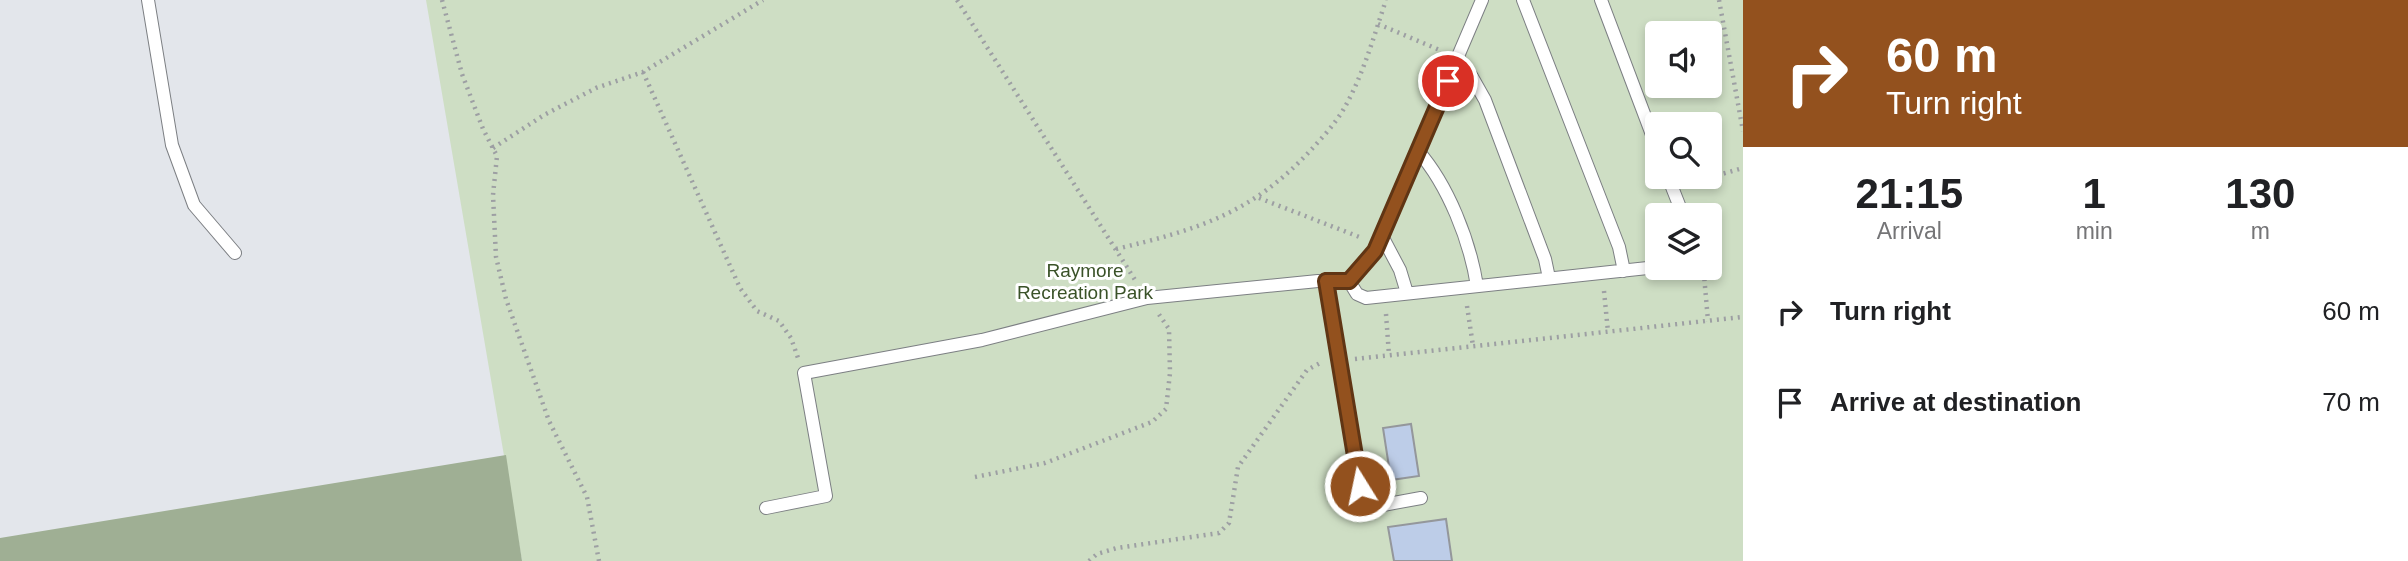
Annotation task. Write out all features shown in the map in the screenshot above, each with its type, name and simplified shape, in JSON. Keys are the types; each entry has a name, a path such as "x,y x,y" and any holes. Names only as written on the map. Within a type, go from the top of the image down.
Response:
{"lane":[{"path":"148,0 173,145 194,205 235,253"},
{"path":"766,508 827,496 804,373 982,340 1147,298 1349,281 1375,251 1482,0"},
{"path":"1523,0 1619,247 1624,271"},
{"path":"1601,0 1645,116"},
{"path":"1458,58 1485,100 1545,259 1549,278"},
{"path":"1418,151 1445,189 1473,262 1471,287"},
{"path":"1380,240 1400,270 1408,293"},
{"path":"1349,281 1357,294 1366,298 1645,268"},
{"path":"1326,281 1360,486 1382,505 1421,498"}],"path":[{"path":"442,0 463,74 483,129 497,156 493,195 496,257 506,299 550,421 587,497 599,561"},
{"path":"493,148 544,115 586,93 643,72 763,0"},
{"path":"957,0 1169,329 1170,373 1166,409 1152,422 1045,463 975,478"},
{"path":"1116,249 1178,234 1224,217 1258,197 1294,168 1319,142 1345,108 1361,74 1386,0"},
{"path":"1719,0 1743,131"},
{"path":"1378,24 1458,58"},
{"path":"643,72 740,288 757,311 779,321 791,338 804,373"},
{"path":"1722,172 1743,168"},
{"path":"1258,197 1380,240"},
{"path":"1602,273 1608,332"},
{"path":"1704,280 1708,321"},
{"path":"1471,287 1473,346"},
{"path":"1384,296 1390,355"},
{"path":"1089,561 1097,554 1117,548 1219,533 1228,523 1238,467 1307,370 1320,362 1743,317"}],"green space":[{"name":"Raymore Recreation Park","path":"426,0 1743,0 1743,561 522,561"},
{"path":"506,455 522,561 0,561 0,538"}],"building":[{"path":"1411,424 1419,476 1391,480 1383,428"},
{"path":"1446,519 1452,561 1394,561 1388,527"}],"route":[{"path":"1360,486 1326,281 1349,281 1375,251 1448,81"}]}
